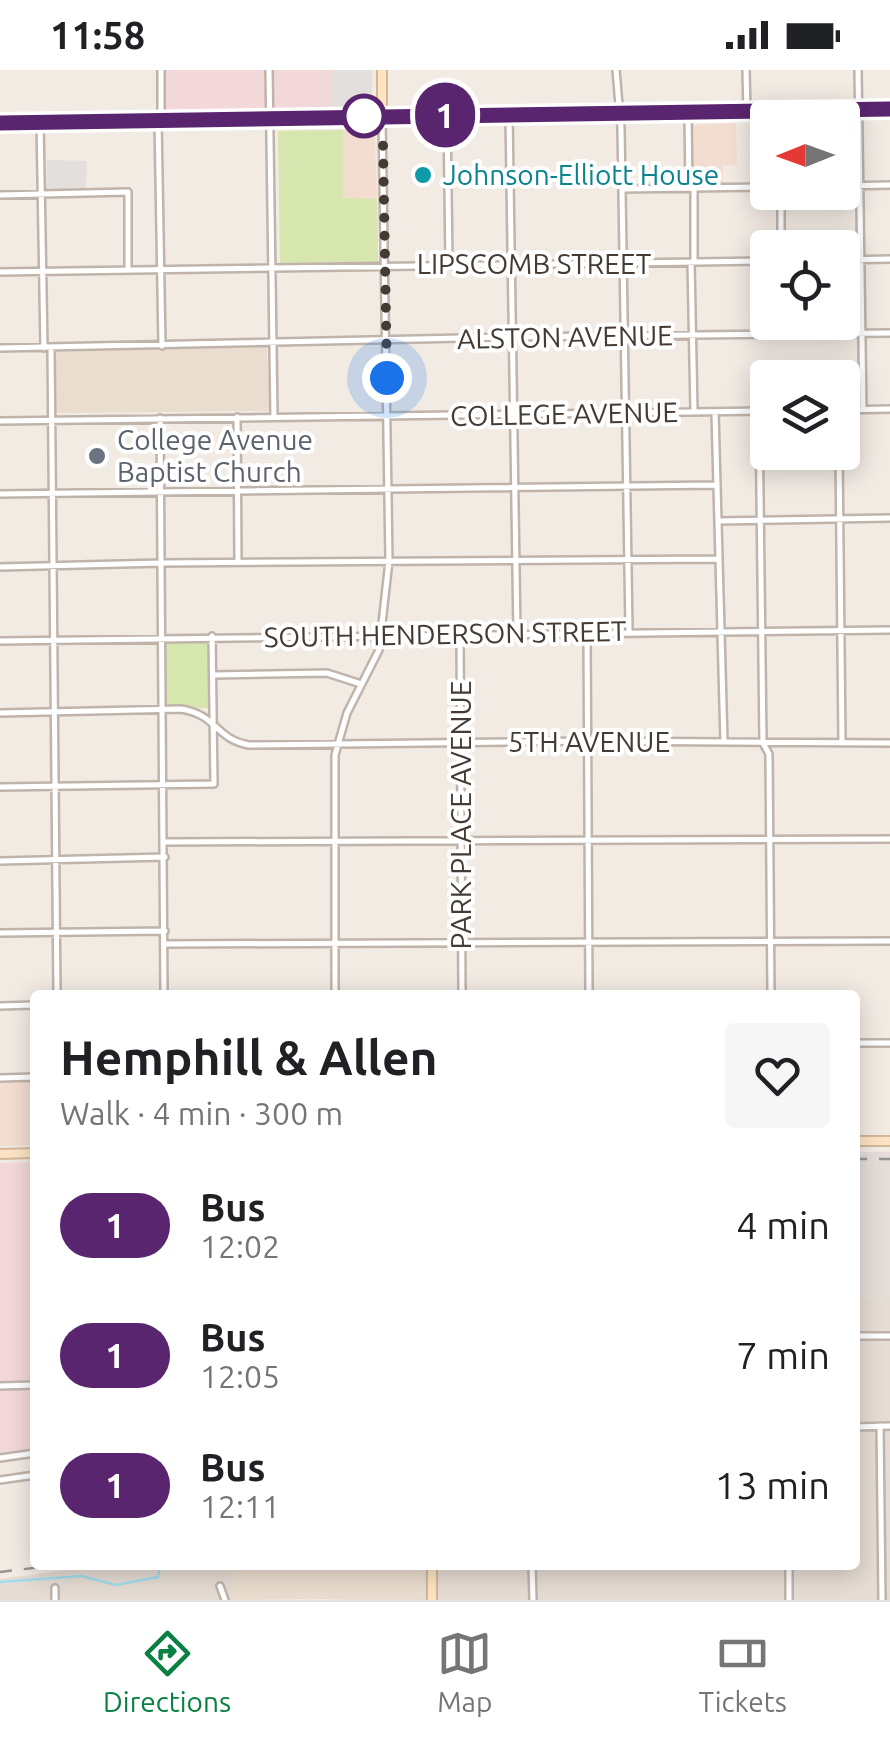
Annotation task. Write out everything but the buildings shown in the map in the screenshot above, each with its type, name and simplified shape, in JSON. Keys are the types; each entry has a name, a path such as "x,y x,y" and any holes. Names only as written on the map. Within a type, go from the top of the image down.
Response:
{"main road":[{"path":"382,70 382,116"},
{"path":"860,110 890,110"},
{"path":"0,123 750,112"},
{"path":"860,1141 890,1141"},
{"path":"0,1154 30,1153"},
{"path":"432,1570 432,1600"}],"street":[{"path":"160,70 162,346"},
{"path":"269,70 274,416"},
{"path":"616,70 622,189 629,632"},
{"path":"746,70 747,112"},
{"path":"858,70 858,100"},
{"path":"688,113 694,412"},
{"path":"510,114 517,634"},
{"path":"447,115 449,264"},
{"path":"335,990 337,743 341,726 380,650 389,561 382,116"},
{"path":"40,122 42,271 53,420 50,566 57,990"},
{"path":"860,186 890,185"},
{"path":"622,189 750,187"},
{"path":"0,195 128,192 128,270"},
{"path":"890,259 860,260 863,410 890,409"},
{"name":"LIPSCOMB STREET","path":"0,272 750,261"},
{"name":"ALSTON AVENUE","path":"0,348 513,336 890,333"},
{"name":"COLLEGE AVENUE","path":"0,421 750,411"},
{"path":"716,412 724,742"},
{"path":"237,417 238,562"},
{"path":"160,418 164,990"},
{"path":"759,470 763,743 769,754 771,990"},
{"path":"839,470 842,743"},
{"path":"0,494 717,485"},
{"path":"718,520 890,518"},
{"path":"0,567 161,562 719,560"},
{"name":"SOUTH HENDERSON STREET","path":"0,641 890,630"},
{"path":"587,633 589,990"},
{"name":"PARK PLACE AVENUE","path":"460,634 462,990"},
{"path":"0,787 214,784 212,636"},
{"path":"213,675 316,672 362,684"},
{"name":"5TH AVENUE","path":"0,713 193,712 213,720 220,733 236,742 890,743"},
{"path":"165,842 890,839"},
{"path":"0,861 165,857"},
{"path":"0,933 165,930"},
{"path":"165,944 890,941"},
{"path":"0,1006 30,1005"},
{"path":"860,1043 890,1043"},
{"path":"0,1078 30,1077"},
{"path":"860,1336 890,1336"},
{"path":"0,1386 30,1386"},
{"path":"880,1426 882,1600"},
{"path":"860,1427 890,1426"},
{"path":"0,1458 30,1454"},
{"path":"0,1480 30,1475"},
{"path":"532,1570 533,1600"},
{"path":"789,1570 789,1600"},
{"path":"220,1586 225,1600"},
{"path":"55,1588 55,1600"}],"shaded area":[{"path":"166,70 372,70 372,109 170,114 166,110"},
{"path":"331,70 372,70 371,107 332,108"},
{"path":"736,123 737,165 723,166 723,183 693,183 693,125"},
{"path":"369,129 375,136 377,199 343,199 343,130"},
{"path":"47,160 87,161 86,191 46,190"},
{"path":"267,346 269,411 56,413 56,352"},
{"path":"30,1077 30,1145 0,1146 0,1078"},
{"path":"860,1152 890,1152 890,1297 860,1298"},
{"path":"30,1162 30,1451 0,1457 0,1163"},
{"path":"890,1297 890,1600 311,1600 424,1598 424,1570 860,1570 860,1298"},
{"path":"68,1570 232,1570 233,1600 0,1600 0,1579"},
{"path":"232,1570 424,1570 425,1598 233,1600"}],"green space":[{"path":"343,130 343,198 377,199 378,262 280,263 278,131"},
{"path":"208,641 209,708 165,708 164,642"}],"waterway":[{"path":"0,1582 81,1576 116,1585 158,1577 159,1570"}],"railway":[{"path":"860,1159 890,1159"},
{"path":"0,1572 30,1568"}],"bus line":[{"name":"1","path":"0,123 890,109"}],"place":[{"name":"Johnson-Elliott House","path":"423,175"},
{"name":"College Avenue Baptist Church","path":"97,456"}],"route":[{"path":"364,116 383,142 387,378"}]}
